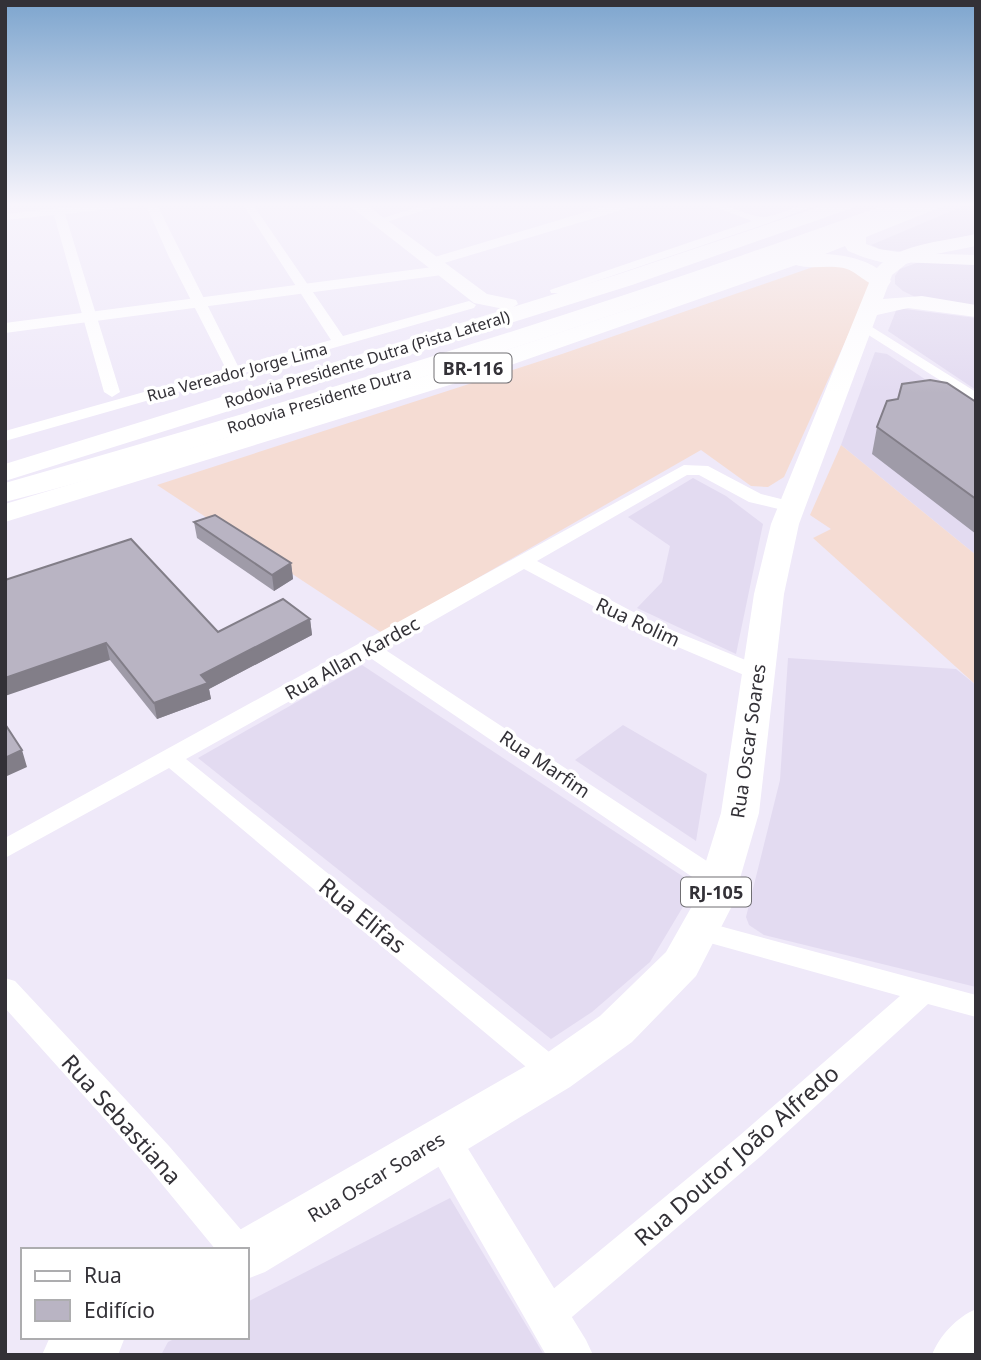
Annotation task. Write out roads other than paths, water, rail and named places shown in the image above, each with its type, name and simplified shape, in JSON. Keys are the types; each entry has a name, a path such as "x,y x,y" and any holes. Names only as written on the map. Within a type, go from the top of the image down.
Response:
{"highway":[{"name":"Rodovia Presidente Dutra (Pista Lateral)","path":"5,473 663,266"},
{"name":"Rodovia Presidente Dutra","path":"5,473 336,381 703,266"},
{"name":"Rodovia Presidente Dutra","path":"5,493 155,450 616,307 730,266"},
{"path":"859,266 864,268 871,306"},
{"name":"BR-116","path":"5,513 321,418 595,329 770,267"},
{"path":"450,334 477,306 509,304 556,290 624,280"}],"main road":[{"path":"437,266 477,306"},
{"name":"Rua Oscar Soares","path":"248,1253 554,1073 616,1029 681,964 701,931 740,813 769,594 791,507 888,266"},
{"path":"871,306 916,302 976,311"},
{"path":"70,1355 96,1339"}],"street":[{"path":"75,266 112,392"},
{"path":"181,266 232,367"},
{"path":"287,266 340,343"},
{"path":"5,328 301,288 434,266"},
{"path":"556,290 627,266"},
{"name":"Rua Vereador Jorge Lima","path":"5,436 477,306"},
{"path":"871,306 976,399"},
{"name":"Rua Allan Kardec","path":"5,849 684,470 698,469 755,498 791,507"},
{"name":"Rua Rolim","path":"522,561 647,627 758,673"},
{"name":"Rua Marfim","path":"369,648 719,882"},
{"name":"Rua Elifas","path":"171,758 554,1073"},
{"path":"701,931 976,1006"},
{"name":"Rua Sebastiana","path":"5,989 158,1156 235,1248"},
{"name":"Rua Doutor João Alfredo","path":"547,1316 750,1146 922,993"},
{"path":"441,1138 571,1355"},
{"path":"949,1355 976,1326"},
{"path":"100,1339 107,1355"}]}
